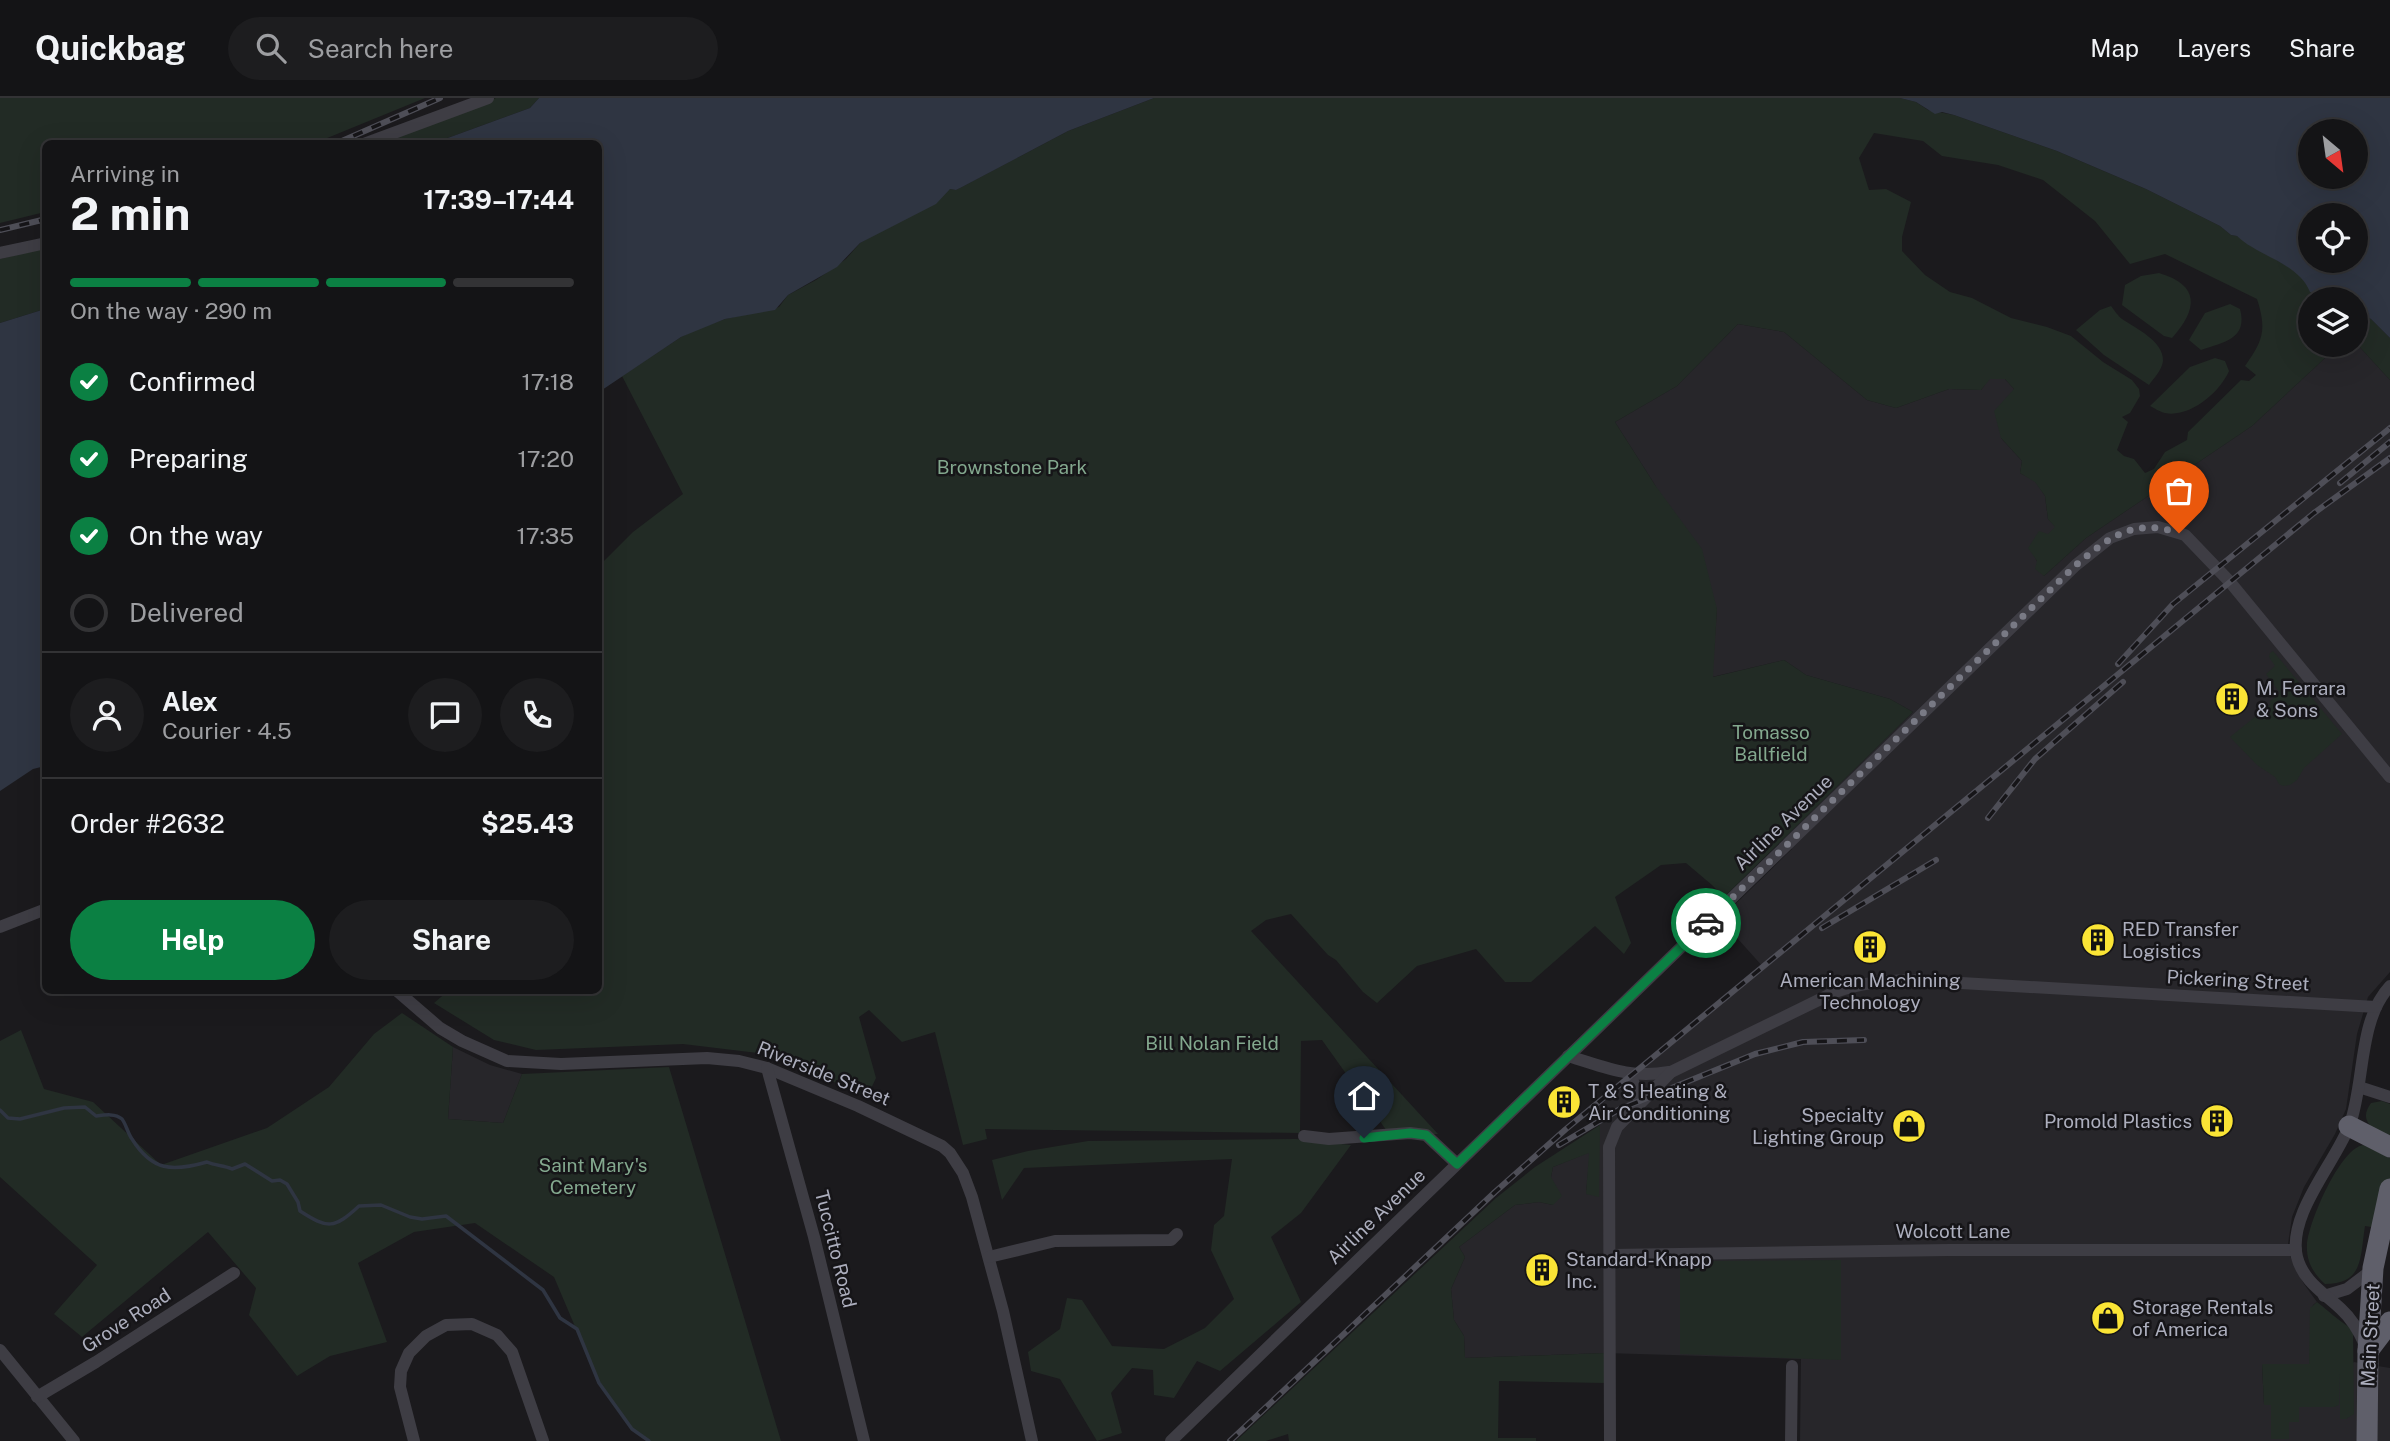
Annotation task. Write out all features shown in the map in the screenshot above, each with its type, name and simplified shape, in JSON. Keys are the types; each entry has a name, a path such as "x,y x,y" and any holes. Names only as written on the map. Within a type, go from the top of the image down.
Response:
{"highway":[{"path":"2349,1126 2390,1147"},
{"name":"Main Street","path":"2367,1441 2368,1351 2373,1268 2390,1189"},
{"path":"2373,1268 2390,1290"},
{"path":"2368,1351 2390,1322"}],"street":[{"path":"376,140 488,98"},
{"path":"0,253 42,244"},
{"name":"Airline Avenue","path":"1171,1441 2076,565 2099,546 2122,533 2147,526 2190,538 2230,582 2390,777"},
{"path":"0,927 42,911"},
{"name":"Pickering Street","path":"1610,1441 1609,1147 1616,1127 1671,1072 1835,992 1854,985 1879,981 1910,980 2376,1007"},
{"path":"2368,1351 2353,1323 2316,1289 2303,1270 2296,1250 2298,1232 2306,1207 2349,1126 2370,1026 2376,1007 2390,986"},
{"name":"Riverside Street","path":"401,994 440,1028 508,1061 561,1064 707,1058 739,1061 767,1068 869,1110 922,1135 950,1153 968,1185 989,1257 1032,1441"},
{"path":"1568,1056 1631,1075 1648,1076 1671,1072"},
{"name":"Tuccitto Road","path":"767,1068 814,1237 864,1441"},
{"path":"1631,1075 1640,1103"},
{"path":"2359,1087 2390,1097"},
{"path":"1304,1136 1329,1139 1410,1133 1426,1135 1457,1164"},
{"path":"989,1257 1055,1241 1171,1240 1177,1234"},
{"name":"Wolcott Lane","path":"1611,1255 1948,1250 2296,1250"},
{"path":"2324,1296 2347,1289 2373,1268"},
{"name":"Grove Road","path":"37,1397 234,1273"},
{"path":"414,1441 400,1387 401,1371 409,1353 426,1336 446,1325 472,1324 497,1335 512,1352 543,1441"},
{"path":"0,1350 74,1441"},
{"path":"1791,1441 1792,1366"}],"shaded area":[{"path":"1738,324 1784,332 1867,400 1896,408 1949,389 1981,390 1989,379 2005,379 2014,389 2001,438 2022,461 2020,473 2035,481 2045,496 2048,519 2056,527 2033,553 2044,576 2086,538 2252,426 2326,357 2368,356 2390,380 2390,972 2368,997 2357,1034 2346,1109 2335,1134 2304,1187 2292,1217 2288,1244 2291,1258 2317,1302 2313,1305 2309,1365 2262,1365 2264,1404 2271,1405 2271,1438 2289,1422 2299,1422 2299,1407 2334,1407 2339,1374 2354,1362 2390,1368 2390,1441 1800,1441 1801,1359 1605,1353 1465,1358 1464,1336 1454,1320 1451,1289 1465,1257 1459,1247 1515,1205 1539,1202 1553,1205 1553,1167 1590,1152 1586,1193 1600,1125 1591,1113 1764,968 1720,919 1792,849 1783,839 1913,712 1890,699 1806,675 1784,660 1712,677 1717,609 1655,485 1615,422 1677,386"},
{"path":"453,1047 490,1065 522,1074 503,1123 448,1119"}],"green space":[{"path":"0,98 425,98 322,140 42,140 42,213 0,223"},
{"path":"496,98 539,98 530,108 442,140 388,140"},
{"path":"1154,98 1900,98 1916,102 1928,110 1954,115 2057,151 2146,189 2220,226 2295,271 2311,287 2298,287 2298,357 2326,357 2252,426 2086,538 2044,576 2035,569 2037,561 2028,548 2039,531 2048,534 2055,527 2048,519 2045,496 2035,482 2020,473 2022,461 2001,438 1994,411 2014,389 2005,379 1990,379 1981,390 1949,389 1896,408 1867,400 1784,332 1738,324 1677,386 1615,422 1655,485 1702,549 1717,609 1713,677 1784,660 1806,675 1890,699 1913,712 1724,897 1686,863 1661,865 1615,897 1631,943 1624,954 1595,926 1531,982 1505,982 1476,949 1417,966 1377,1003 1363,992 1291,914 1266,920 1251,931 1438,1134 1389,1134 1322,1040 1301,1041 1300,1133 985,1129 987,1139 963,1145 935,1032 902,1042 869,1010 859,1017 876,1078 867,1097 774,1055 683,1044 536,1050 494,1040 434,1003 444,994 602,994 602,563 633,532 683,494 622,376 695,330 725,319 779,307 788,295 846,259 860,243 950,189 956,190 1068,131","holes":["1874,133 1923,141 1942,156 1998,165 2043,180 2095,221 2130,264 2165,254 2257,299 2262,319 2262,335 2245,366 2256,375 2249,381 2241,380 2188,432 2187,440 2165,452 2154,469 2145,473 2134,459 2117,450 2128,422 2122,417 2130,413 2140,396 2139,389 2132,380 2103,362 2071,336 2011,318 1972,298 1950,292 1925,275 1902,251 1902,237 1911,202 1886,189 1869,190 1859,158"]},
{"path":"42,249 42,310 0,323 0,259"},
{"path":"2159,273 2182,284 2191,299 2187,317 2172,338 2164,336 2122,305 2125,285 2141,276"},
{"path":"2230,304 2240,309 2242,319 2241,327 2232,338 2201,350 2189,340 2205,313"},
{"path":"2111,306 2122,319 2159,347 2163,361 2149,385 2104,355 2076,330 2100,310"},
{"path":"2368,317 2390,338 2390,380 2368,356"},
{"path":"2215,358 2225,361 2229,371 2219,387 2203,402 2184,412 2175,413 2163,412 2150,406 2190,367"},
{"path":"2273,651 2342,734 2304,768 2297,780 2283,786 2257,765 2230,737 2271,704 2269,702 2280,693 2266,674 2275,666 2269,657"},
{"name":"Saint Mary's Cemetery","path":"402,1013 453,1047 448,1119 503,1123 522,1074 669,1067 781,1441 649,1441 632,1429 599,1383 554,1277 475,1223 414,1232 358,1263 387,1342 330,1356 297,1376 249,1315 256,1288 208,1232 82,1337 54,1314 97,1265 0,1177 0,1041 21,1030 44,1089 93,1102 161,1165 267,1128 329,1087 374,1034"},
{"path":"2382,1101 2390,1104 2390,1139 2374,1129 2367,1120 2367,1110 2371,1103"},
{"path":"1600,1125 1599,1197 1586,1194 1589,1153 1553,1167 1551,1177 1562,1196 1553,1205 1539,1202 1515,1205 1459,1247 1465,1257 1451,1289 1454,1320 1464,1336 1465,1358 1605,1353 1604,1383 1499,1381 1498,1438 1536,1438 1536,1441 1289,1441 1288,1434 1266,1441 1236,1441 1496,1198 1535,1167"},
{"path":"1296,1139 1351,1145 1301,1213 1271,1237 1301,1302 1220,1371 1197,1361 1174,1398 1154,1395 1153,1370 1132,1368 1111,1393 1122,1433 1097,1441 1060,1379 1031,1371 1028,1352 1060,1329 1067,1298 1082,1300 1112,1346 1164,1349 1205,1328 1234,1299 1211,1250 1214,1225 1224,1216 1232,1159 1024,1168 1002,1200 992,1160 1088,1141"},
{"path":"2364,1145 2390,1158 2390,1230 2365,1226 2358,1267 2347,1279 2325,1284 2309,1261 2309,1234 2319,1204 2336,1171 2355,1149"},
{"path":"1841,1260 1841,1360 1680,1354 1680,1267 1695,1261"},
{"path":"2317,1302 2353,1329 2354,1414 2340,1419 2340,1373 2339,1405 2299,1407 2299,1422 2289,1422 2289,1439 2271,1439 2271,1405 2264,1405 2262,1364 2309,1364 2310,1308"}],"water":[{"path":"539,98 1154,98 1068,131 956,190 950,189 936,204 860,243 837,267 788,295 775,310 725,319 681,337 602,390 602,140 442,140 530,108"},
{"path":"1900,98 2390,98 2390,338 2368,317 2368,287 2308,287 2288,267 2237,236 2146,189 2057,151 1954,115 1942,112 1935,114 1916,102"},
{"path":"42,310 42,767 33,769 0,791 0,323"}],"waterway":[{"path":"0,1110 8,1118 20,1119 64,1108 85,1107 96,1116 116,1116 122,1119 140,1150 155,1163 173,1168 207,1162 232,1169 245,1164 272,1181 280,1180 287,1184 298,1202 300,1211 324,1223 337,1222 359,1206 381,1205 422,1219 446,1216 543,1290 560,1318 577,1329 599,1383 632,1429 649,1441"}],"railway":[{"path":"344,140 440,98"},
{"path":"0,230 42,220"},
{"path":"2118,664 2173,604 2390,428"},
{"path":"2340,483 2390,442"},
{"path":"1230,1441 1495,1192 1566,1129 2314,513 2390,458"},
{"path":"1988,818 2035,759 2123,682"},
{"path":"1822,928 1936,860"},
{"path":"1559,1145 1620,1109 1755,1054 1803,1042 1864,1040"}],"way so far":[{"path":"1706,923 2076,565 2099,546 2134,528 2158,527 2179,533"}],"place":[{"name":"M. Ferrara & Sons","path":"2232,699"},
{"name":"RED Transfer Logistics","path":"2098,940"},
{"name":"American Machining Technology","path":"1870,947"},
{"name":"T & S Heating & Air Conditioning","path":"1564,1102"},
{"name":"Promold Plastics","path":"2217,1121"},
{"name":"Specialty Lighting Group","path":"1909,1126"},
{"name":"Standard-Knapp Inc.","path":"1542,1270"},
{"name":"Storage Rentals of America","path":"2108,1318"}],"route":[{"path":"1364,1138 1410,1133 1426,1135 1457,1164 1706,923"}],"park label":[{"name":"Brownstone Park","path":"1012,467"},
{"name":"Tomasso Ballfield","path":"1771,743"},
{"name":"Bill Nolan Field","path":"1212,1043"}]}
